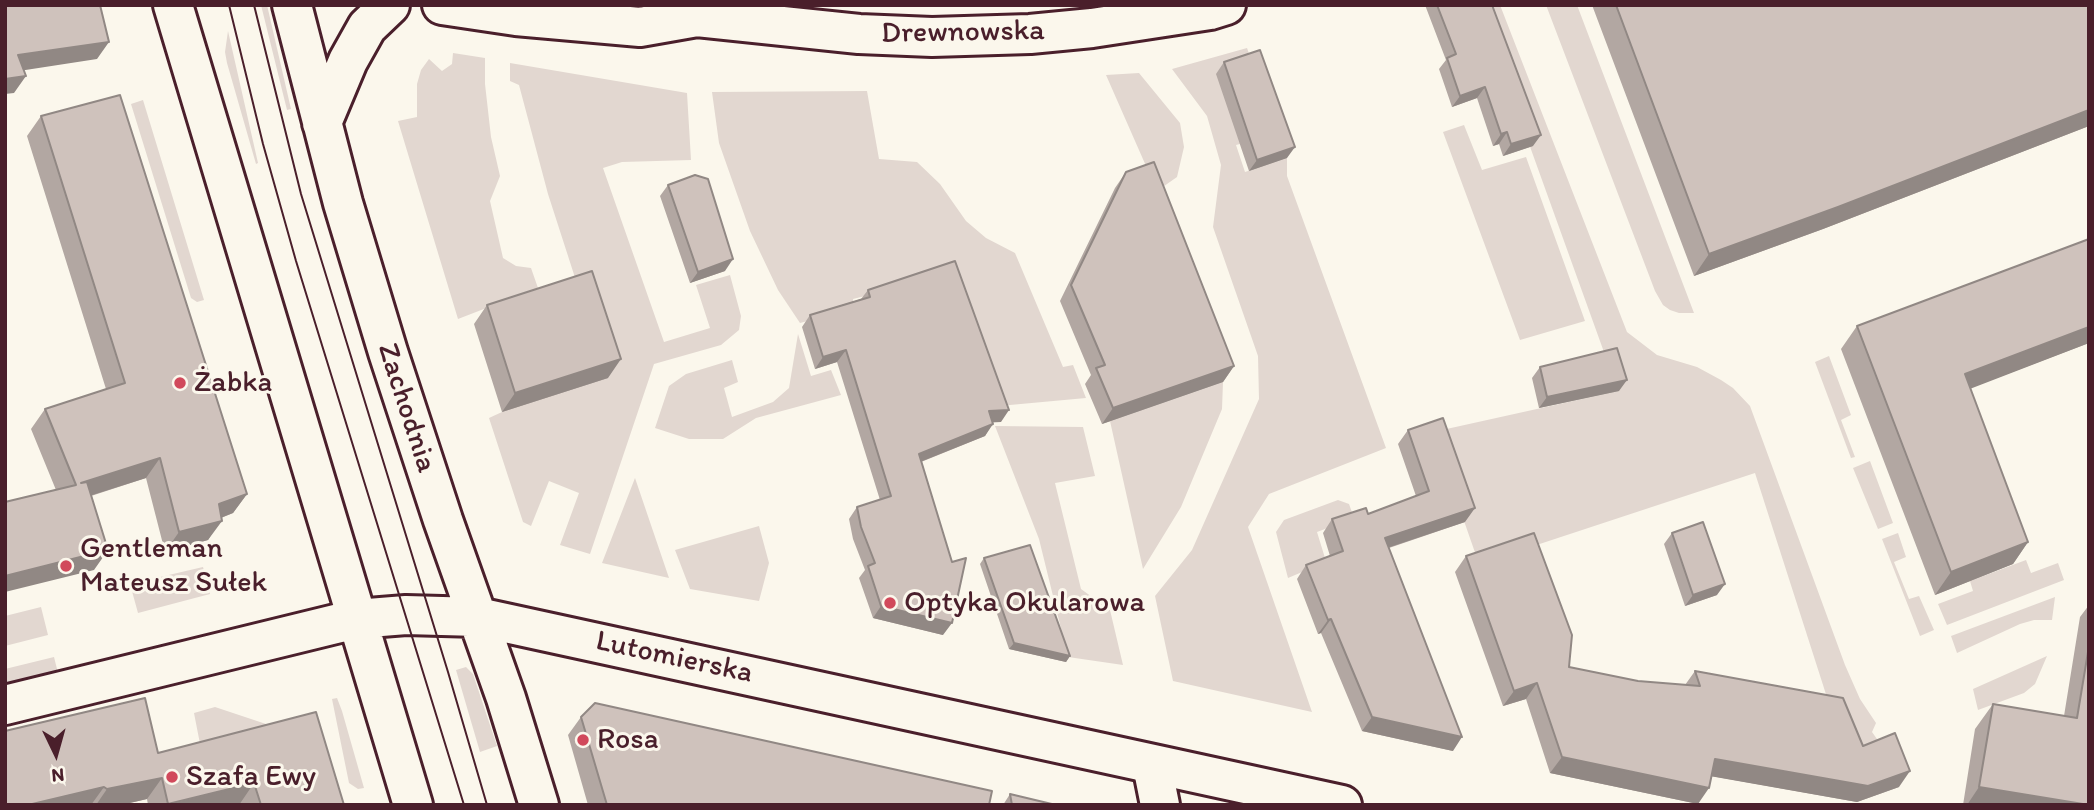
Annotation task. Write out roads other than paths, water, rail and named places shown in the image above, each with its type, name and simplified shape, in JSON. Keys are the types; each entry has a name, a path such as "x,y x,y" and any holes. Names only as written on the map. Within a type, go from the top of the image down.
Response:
{"main road":[{"path":"173,5 413,805"},
{"name":"Zachodnia","path":"292,5 343,203 388,352 539,805"},
{"path":"322,123 348,61 367,27 390,5"},
{"name":"Drewnowska","path":"442,5 516,16 640,27 685,11 859,34 932,37 1030,34 1092,28 1210,10 1226,5"},
{"name":"Lutomierska","path":"5,705 356,619 406,615 478,617 1342,805"},
{"path":"1152,765 1160,805"}],"tram line":[{"path":"229,5 263,144 296,261 464,805"},
{"path":"254,5 301,194 487,805"}],"place":[{"name":"Żabka","path":"180,383"},
{"name":"Gentleman Mateusz Sułek","path":"66,566"},
{"name":"Optyka Okularowa","path":"890,603"},
{"name":"Rosa","path":"583,740"},
{"name":"Szafa Ewy","path":"172,777"}]}
